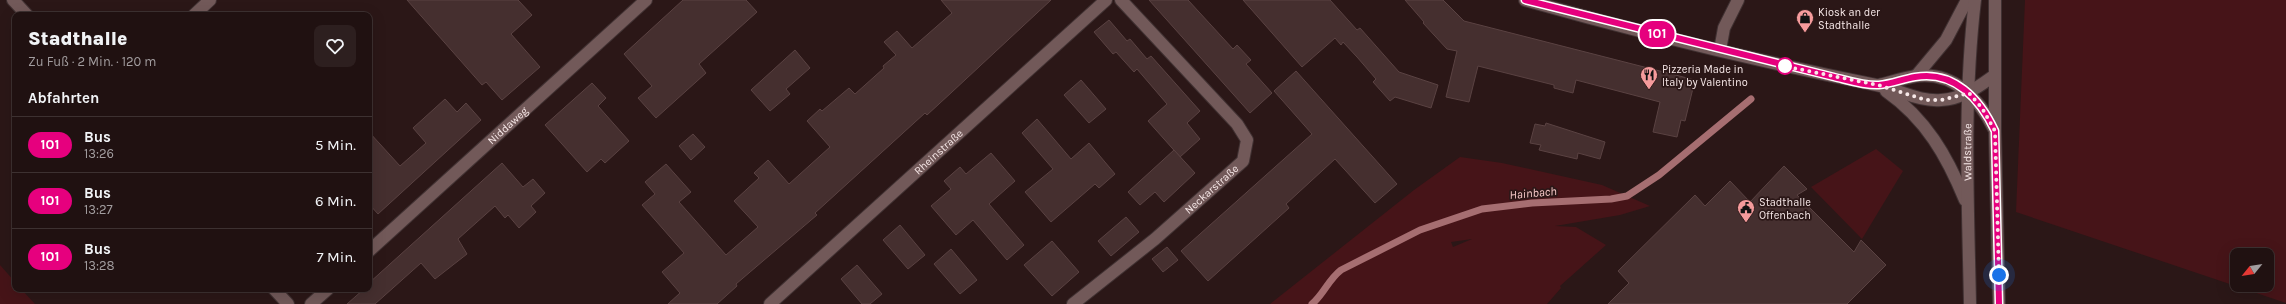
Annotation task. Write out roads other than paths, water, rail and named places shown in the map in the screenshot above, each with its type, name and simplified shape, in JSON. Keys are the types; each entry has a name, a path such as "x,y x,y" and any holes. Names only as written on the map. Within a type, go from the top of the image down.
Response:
{"street":[{"path":"14,0 24,12"},
{"path":"197,12 210,0"},
{"name":"Niddaweg","path":"372,249 646,0"},
{"name":"Rheinstraße","path":"770,304 1106,0"},
{"name":"Neckarstraße","path":"1073,304 1155,239 1243,161 1247,140 1237,124 1121,0"},
{"path":"1525,0 1720,50 1834,77 1878,85 1933,100 1955,98 1969,93 1995,75"},
{"path":"1720,50 1724,28 1738,0"},
{"path":"1916,76 1946,40 1967,0"},
{"name":"Waldstraße","path":"1970,304 1968,207 1969,93 1971,36 1975,0"},
{"path":"1995,0 1995,131 1999,304"},
{"path":"1878,85 1916,76 1944,78 1960,86 1969,93 1982,108 1995,131"},
{"path":"1878,85 1918,118 1935,139 1954,172 1968,207"},
{"path":"277,292 288,304"},
{"path":"311,304 325,292"}],"waterway":[{"name":"Hainbach","path":"1312,304 1341,270 1420,230 1482,209 1532,203 1611,199 1627,196 1659,175 1751,99"}],"place":[{"name":"Kiosk an der Stadthalle","path":"1805,33"},
{"name":"Pizzeria Made in Italy by Valentino","path":"1649,90"},
{"name":"Stadthalle Offenbach","path":"1746,223"}]}
